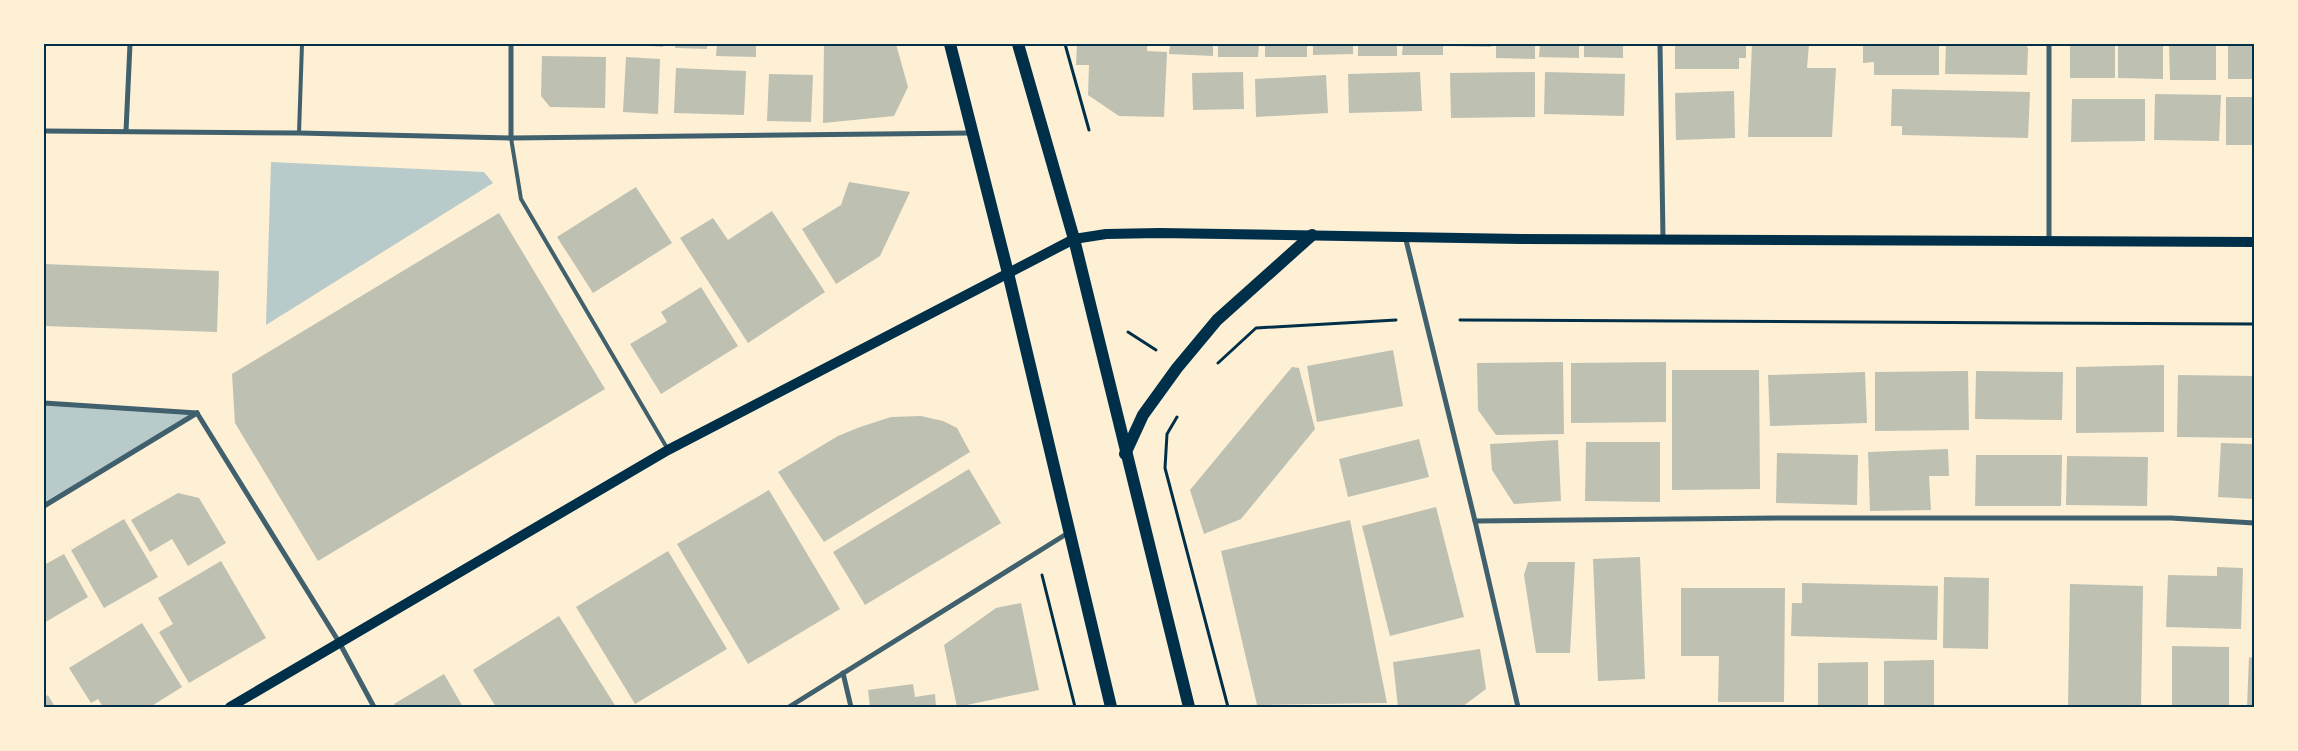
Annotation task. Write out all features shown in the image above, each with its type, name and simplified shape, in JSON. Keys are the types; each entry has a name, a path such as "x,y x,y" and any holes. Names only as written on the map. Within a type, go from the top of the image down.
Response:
{"main road":[{"path":"950,44 1008,273 1068,533 1111,707"},
{"path":"1018,44 1074,238 1189,707"},
{"path":"230,707 668,450 1074,238 1124,234 2254,242"},
{"path":"1126,454 1143,415 1177,368 1217,320 1312,235"}],"street":[{"path":"126,131 130,44"},
{"path":"511,44 511,138"},
{"path":"1660,44 1663,239"},
{"path":"2049,44 2049,241"},
{"path":"44,131 299,133 511,138 973,133"},
{"path":"1405,236 1476,521 1518,707"},
{"path":"44,403 197,413"},
{"path":"44,506 197,413"},
{"path":"197,413 339,642 374,707"},
{"path":"1476,521 1778,518 2171,518 2254,523"},
{"path":"789,707 1068,533"},
{"path":"843,673 851,707"}],"lane":[{"path":"299,133 302,44"},
{"path":"511,138 521,199 668,450"}],"path":[{"path":"1065,44 1088,130"},
{"path":"1216,365 1256,328 1396,320"},
{"path":"1460,320 2254,324"},
{"path":"1128,332 1156,350"},
{"path":"1181,409 1167,434 1164,468 1228,707"},
{"path":"1037,552 1075,707"}],"shaded area":[{"path":"271,162 484,172 493,183 266,325"},
{"path":"44,403 197,413 44,506"}],"building":[{"path":"638,44 664,44 663,47"},
{"path":"675,44 707,44 707,49 675,48"},
{"path":"717,44 756,44 756,57 716,56"},
{"path":"824,44 896,44 908,87 894,116 823,123"},
{"path":"1077,44 1147,44 1147,51 1167,52 1164,117 1119,116 1088,95 1089,65 1076,65"},
{"path":"1170,44 1213,44 1213,56 1169,54"},
{"path":"1218,44 1259,44 1258,57 1218,57"},
{"path":"1265,44 1307,44 1307,57 1265,57"},
{"path":"1313,44 1353,44 1353,54 1313,55"},
{"path":"1358,44 1397,44 1397,56 1358,56"},
{"path":"1403,44 1443,44 1443,55 1402,55"},
{"path":"1450,44 1491,44 1491,47 1450,46"},
{"path":"1496,44 1535,44 1535,59 1496,58"},
{"path":"1540,44 1579,44 1579,58 1539,57"},
{"path":"1584,44 1623,44 1623,58 1584,57"},
{"path":"1675,44 1746,44 1746,58 1739,58 1739,69 1675,69"},
{"path":"1752,44 1809,44 1807,68 1836,68 1832,137 1748,137"},
{"path":"1863,44 1939,44 1939,75 1874,75 1874,62 1863,63"},
{"path":"1946,44 2025,44 2028,48 2027,75 1945,74"},
{"path":"2070,44 2115,44 2115,78 2070,78"},
{"path":"2118,44 2163,44 2163,79 2118,78"},
{"path":"2169,44 2216,44 2216,80 2170,80"},
{"path":"2228,44 2254,44 2254,79 2228,79"},
{"path":"542,56 606,57 605,108 550,107 541,96"},
{"path":"626,57 660,59 658,114 623,112"},
{"path":"676,68 746,71 744,115 674,113"},
{"path":"1243,72 1244,109 1193,110 1192,73"},
{"path":"1420,72 1422,111 1349,113 1348,74"},
{"path":"1535,72 1535,117 1451,118 1450,73"},
{"path":"1545,72 1625,74 1624,116 1544,114"},
{"path":"769,74 813,75 811,122 767,121"},
{"path":"1326,75 1328,113 1256,117 1255,79"},
{"path":"1892,89 2030,92 2028,138 1902,135 1902,126 1891,126"},
{"path":"1734,91 1735,138 1676,140 1675,93"},
{"path":"2155,94 2221,95 2219,141 2154,140"},
{"path":"2226,97 2254,97 2254,145 2226,145"},
{"path":"2072,99 2145,99 2145,141 2071,142"},
{"path":"849,182 910,192 880,256 836,284 802,229 841,205"},
{"path":"636,187 672,243 593,293 557,237"},
{"path":"772,211 825,292 748,343 680,238 713,218 728,240"},
{"path":"499,213 605,389 318,561 235,423 232,374"},
{"path":"44,264 219,271 217,332 44,326"},
{"path":"701,287 738,346 661,394 630,344 667,322 661,312"},
{"path":"1393,350 1403,406 1317,422 1307,366"},
{"path":"1563,362 1564,434 1496,435 1478,410 1477,363"},
{"path":"1666,362 1666,422 1571,423 1571,363"},
{"path":"2164,365 2164,432 2076,433 2076,367"},
{"path":"1292,367 1299,368 1315,429 1241,519 1204,534 1190,490"},
{"path":"1672,370 1759,370 1760,489 1672,490"},
{"path":"1968,371 1969,430 1875,431 1875,372"},
{"path":"1976,371 2063,372 2062,420 1975,419"},
{"path":"1865,372 1867,423 1770,426 1768,375"},
{"path":"2178,375 2254,376 2254,438 2177,437"},
{"path":"921,416 943,421 957,428 970,452 824,542 778,472 838,436 860,427 891,417"},
{"path":"1419,439 1429,477 1348,497 1339,459"},
{"path":"1558,440 1561,501 1514,504 1492,470 1490,444"},
{"path":"1586,442 1660,442 1660,502 1585,501"},
{"path":"2221,443 2254,444 2254,499 2218,497"},
{"path":"1948,449 1949,476 1929,476 1931,510 1870,511 1868,452"},
{"path":"1777,453 1858,455 1857,505 1776,503"},
{"path":"1976,455 2062,455 2061,506 1975,506"},
{"path":"2067,456 2148,457 2147,506 2066,505"},
{"path":"969,469 1001,523 865,605 833,552"},
{"path":"769,490 840,609 748,664 677,544"},
{"path":"178,493 199,498 226,543 188,566 172,539 150,552 131,520"},
{"path":"1436,507 1464,617 1390,636 1362,526"},
{"path":"124,519 158,577 104,608 71,550"},
{"path":"1350,520 1387,703 1257,705 1221,551"},
{"path":"668,551 727,649 635,704 576,607"},
{"path":"64,554 88,597 44,623 44,565"},
{"path":"1640,557 1645,679 1598,681 1593,559"},
{"path":"221,561 266,638 189,683 159,632 173,624 158,598"},
{"path":"1528,562 1575,562 1570,653 1536,653 1524,575"},
{"path":"2217,567 2243,568 2241,629 2166,627 2168,575 2217,576"},
{"path":"1944,577 1989,578 1988,649 1943,648"},
{"path":"1802,583 1938,586 1937,640 1791,636 1792,603 1802,603"},
{"path":"2070,584 2143,586 2141,707 2068,707"},
{"path":"1681,588 1785,588 1784,702 1718,702 1719,656 1681,656"},
{"path":"1021,603 1039,690 957,707 944,645 996,608"},
{"path":"559,616 616,707 496,707 473,670"},
{"path":"142,623 182,687 150,707 103,707 98,699 91,703 69,668"},
{"path":"2172,646 2229,647 2229,707 2172,707"},
{"path":"1480,649 1486,689 1462,707 1398,707 1393,662"},
{"path":"2249,657 2254,658 2254,707 2247,707"},
{"path":"1934,660 1934,707 1884,707 1884,661"},
{"path":"1868,662 1868,707 1818,707 1818,663"},
{"path":"444,674 463,707 396,707 394,704"},
{"path":"913,684 915,697 935,694 936,707 870,707 868,690"},
{"path":"48,695 55,707 44,707 44,698"}]}
